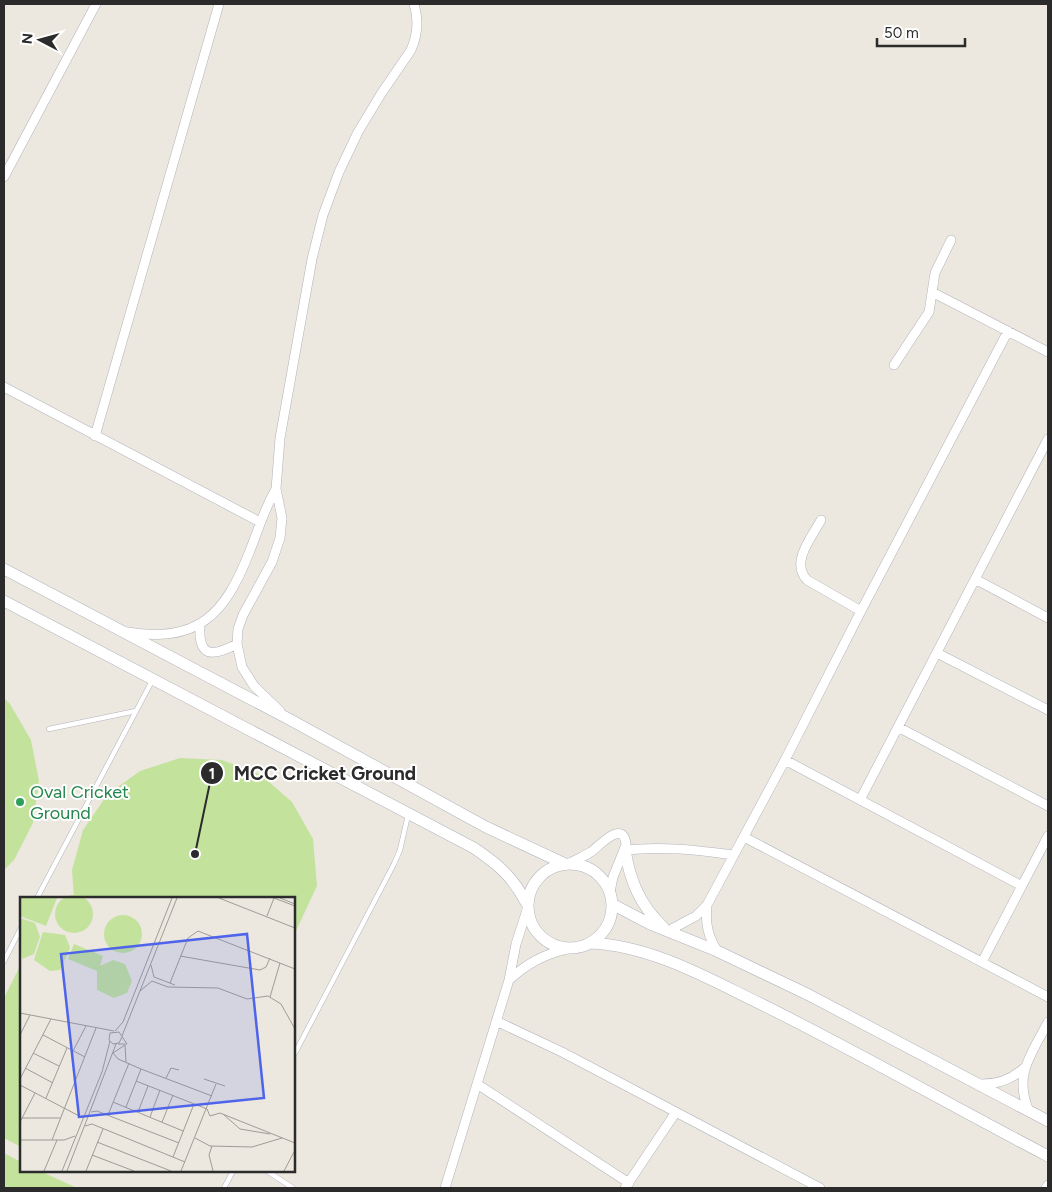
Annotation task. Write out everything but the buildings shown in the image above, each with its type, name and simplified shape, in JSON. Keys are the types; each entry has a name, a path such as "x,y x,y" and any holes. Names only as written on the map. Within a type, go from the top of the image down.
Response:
{"street":[{"path":"4,176 96,4"},
{"path":"95,436 218,4"},
{"path":"287,718 254,686 242,667 237,644 240,622 272,562 280,538 282,513 276,489 279,446 317,237 330,193 348,151 369,112 411,50 415,41 418,22 414,4"},
{"path":"894,365 927,317 931,307 937,269 951,240"},
{"path":"932,292 1048,352"},
{"path":"668,931 696,916 707,905 785,760 1008,331"},
{"path":"4,387 260,522"},
{"path":"860,800 1047,445"},
{"path":"116,629 140,634 164,634 200,625 220,607 228,596 249,554 260,522 276,489"},
{"path":"821,520 801,557 801,572 806,580 861,611"},
{"path":"4,569 287,718 486,827 566,863 582,865 591,869 606,883 610,892 612,904 607,926 592,943 580,948 554,952 530,963 509,980"},
{"path":"975,579 1048,618"},
{"path":"4,601 474,848 504,871 517,886 527,907 531,925 540,937 553,945 567,949"},
{"path":"200,625 199,640 205,650 221,652 237,644"},
{"path":"937,653 1048,710"},
{"path":"898,727 1048,806"},
{"path":"785,760 1022,886"},
{"path":"444,1188 509,980 530,890 538,877 550,868 566,863 593,850 614,834 621,835 626,841 625,850 628,868 634,887 643,903 668,931"},
{"path":"982,962 1048,836"},
{"path":"744,837 1048,997"},
{"path":"625,850 650,847 676,848 734,855"},
{"path":"610,892 613,877 625,850"},
{"path":"612,904 809,995 1048,1121"},
{"path":"707,905 707,930 717,951"},
{"path":"592,943 608,944 642,951 711,980 815,1032 1048,1156"},
{"path":"496,1021 562,1052 820,1188"},
{"path":"1030,1111 1022,1086 1024,1068 1048,1022"},
{"path":"976,1084 1002,1082 1010,1079 1024,1068"},
{"path":"477,1084 627,1186 676,1112"}],"lane":[{"path":"38,897 152,680"},
{"path":"49,729 136,711"},
{"path":"295,1053 394,864 400,850 408,814"},
{"path":"4,961 20,930"},
{"path":"224,1188 232,1172"},
{"path":"269,1172 293,1188"}],"green space":[{"name":"Oval Cricket Ground","path":"4,698 10,704 31,740 39,781 33,823 14,860 4,870"},
{"path":"180,758 222,760 261,775 292,802 313,839 317,886 295,933 295,897 74,897 72,870 83,830 107,795 140,771"},
{"path":"20,966 20,1146 4,1138 4,998"},
{"path":"4,1153 20,1161 20,1172 42,1172 77,1188 4,1188"}],"place":[{"name":"Oval Cricket Ground","path":"20,802"},
{"name":"MCC Cricket Ground","path":"195,854"}]}
